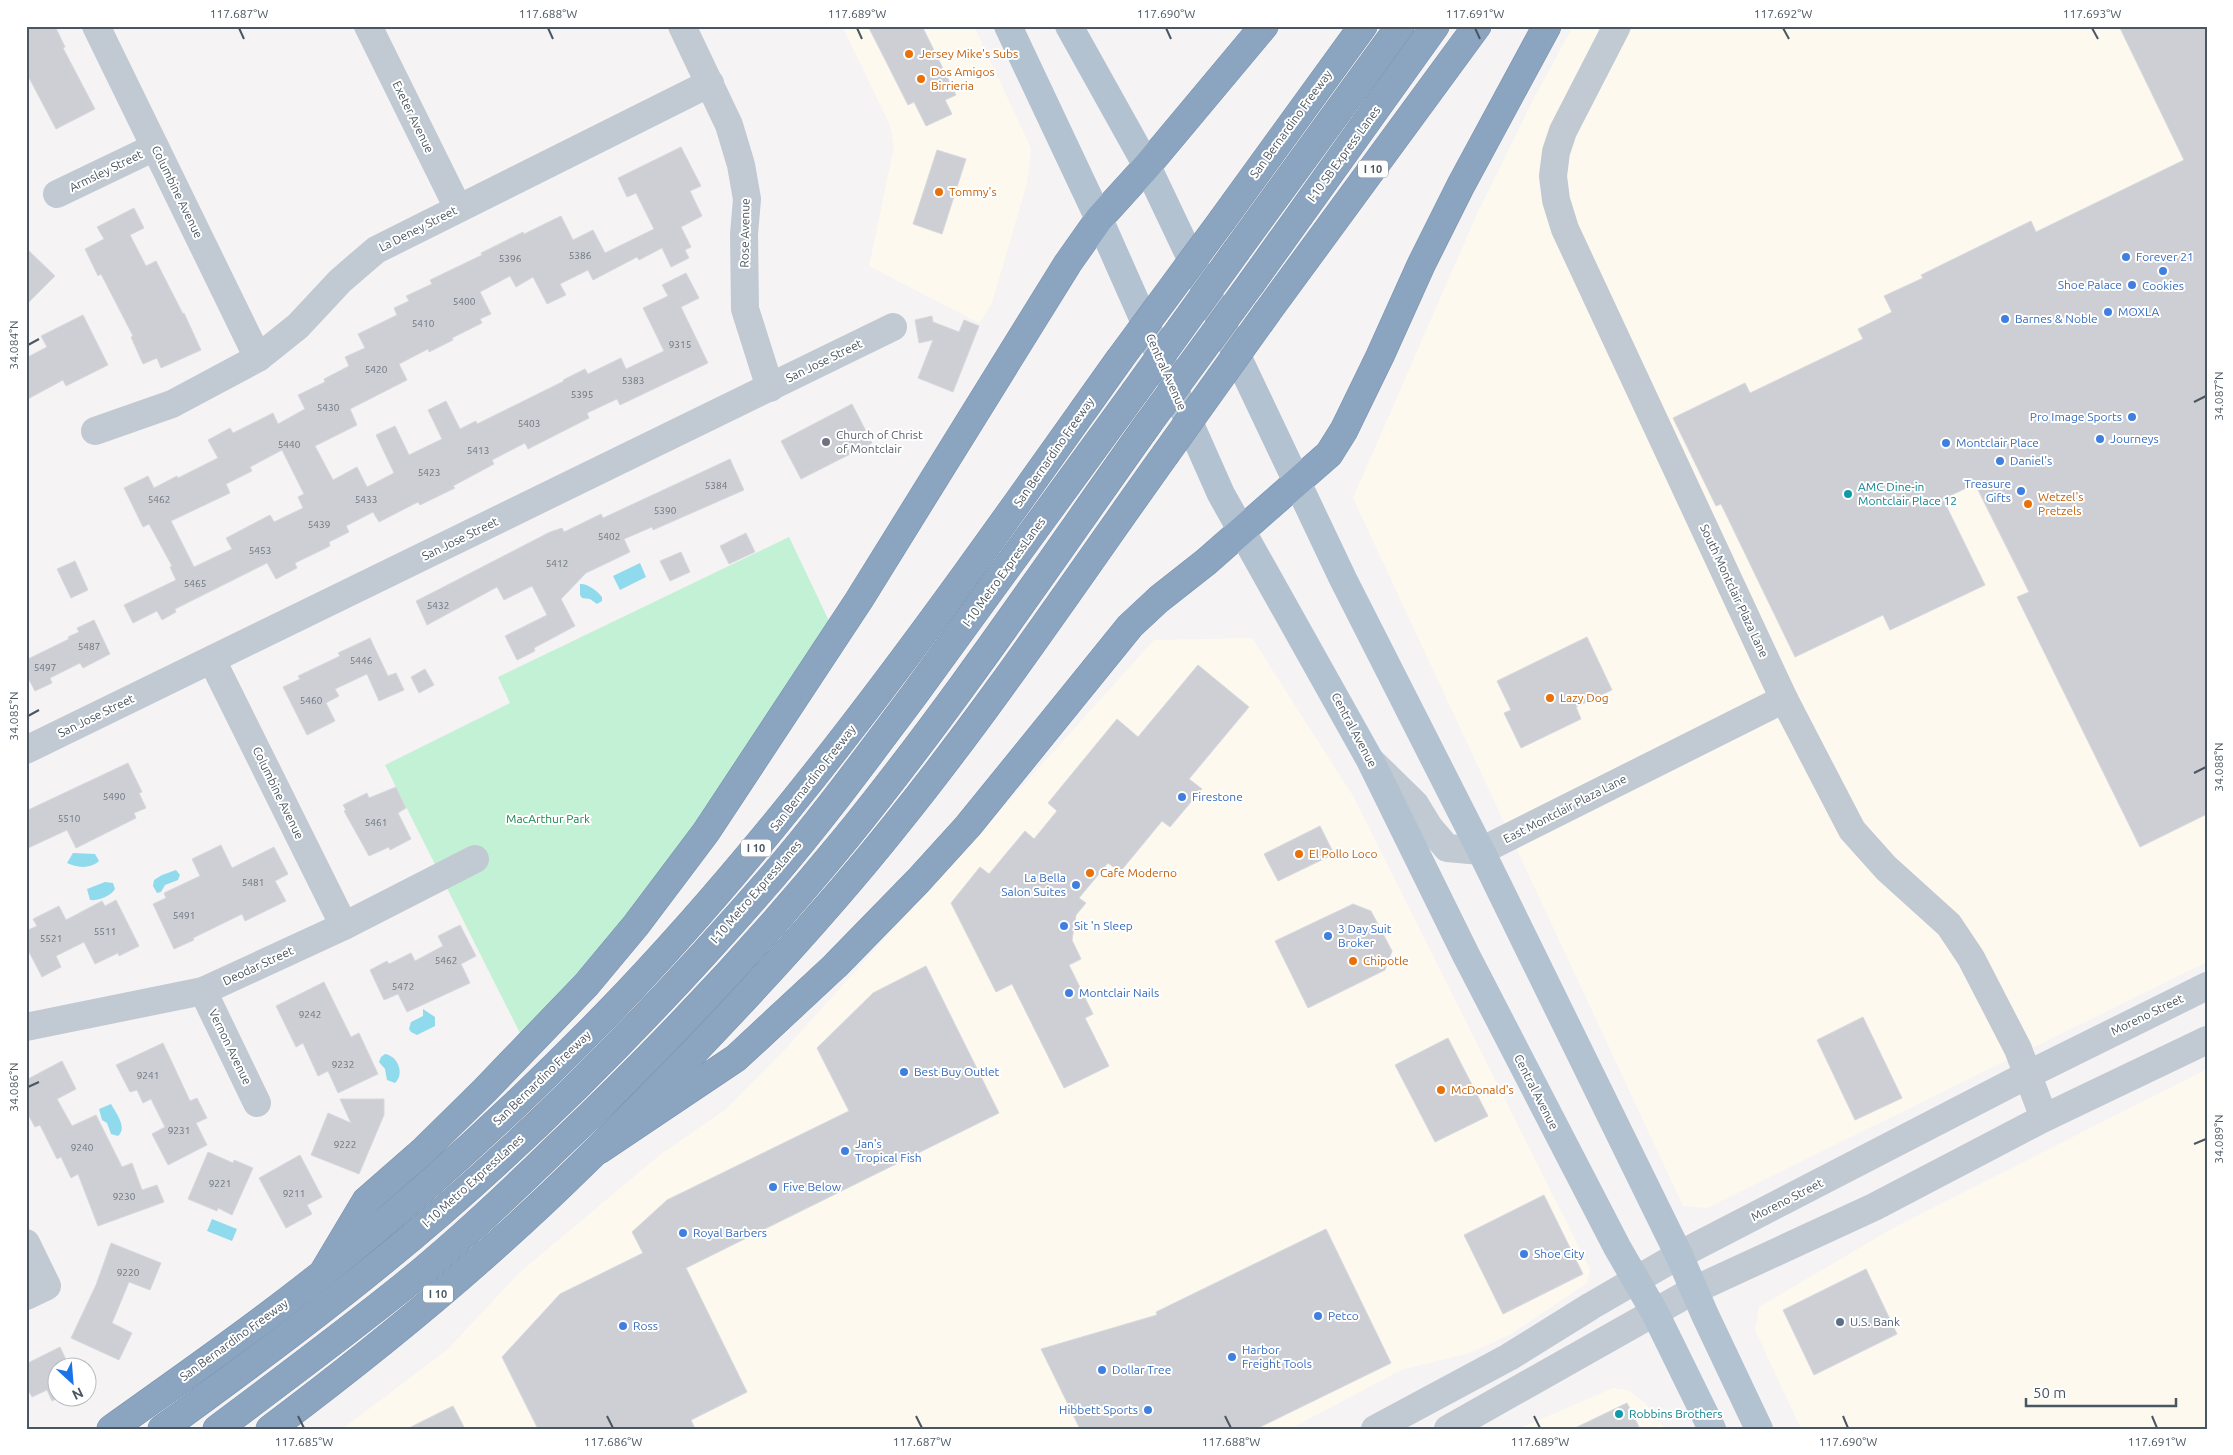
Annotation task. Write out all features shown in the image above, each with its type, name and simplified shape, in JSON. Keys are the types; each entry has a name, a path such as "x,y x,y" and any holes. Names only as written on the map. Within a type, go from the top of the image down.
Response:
{"highway":[{"path":"324,1273 366,1201 436,1138 579,992 636,925 706,832 859,600 1068,263 1099,219 1147,166 1264,26"},
{"name":"San Bernardino Freeway","path":"111,1429 230,1344 324,1273 434,1180 510,1110 607,1014 702,910 787,812 952,595 1119,360 1362,26"},
{"name":"I-10 Metro ExpressLanes","path":"162,1429 248,1367 440,1213 534,1127 610,1052 774,875 853,776 1400,26"},
{"name":"I-10 SB Express Lanes","path":"217,1429 406,1284 479,1221 588,1118 685,1020 766,932 846,837 923,738 1435,26"},
{"name":"I 10","path":"270,1429 382,1341 502,1240 599,1150 803,935 898,822 988,703 1268,312 1477,26"},
{"path":"599,1150 736,1058 835,966 912,888 968,826 1130,626 1328,454 1344,430 1461,184 1547,26"}],"main road":[{"name":"Central Avenue","path":"1008,26 1099,219 1221,494 1370,760 1466,955 1617,1247 1655,1313 1712,1429"},
{"path":"1069,26 1147,166 1299,481 1344,579 1481,851 1679,1256 1760,1429"}],"street":[{"name":"Columbine Avenue","path":"96,26 258,358"},
{"name":"Exeter Avenue","path":"368,26 458,208"},
{"name":"Rose Avenue","path":"682,26 729,126 741,165 748,200 744,234 745,310 770,388"},
{"name":"South Montclair Plaza Lane","path":"1617,26 1563,131 1556,152 1553,176 1556,200 1565,228 1784,699 1852,830 1886,868 1949,925 1971,958 2018,1049 2044,1118"},
{"name":"La Deney Street","path":"95,431 172,404 258,358 298,326 340,281 376,250 710,83"},
{"name":"Armsley Street","path":"57,194 155,147"},
{"name":"San Jose Street","path":"26,750 893,327"},
{"name":"Columbine Avenue","path":"212,660 344,926"},
{"name":"East Montclair Plaza Lane","path":"1481,851 1784,699"},
{"path":"1370,760 1415,804 1429,827 1447,848 1481,851"},
{"name":"Deodar Street","path":"26,1027 203,991 344,926 475,859"},
{"name":"Moreno Street","path":"1376,1429 1509,1357 1591,1306 1679,1256 2029,1074 2207,986"},
{"name":"Vernon Avenue","path":"203,991 257,1103"},
{"path":"1448,1429 1694,1290 1874,1207 2044,1118 2207,1040"},
{"path":"26,1243 37,1291"}],"shaded area":[{"path":"842,26 974,26 1031,148 1027,183 992,303 979,323 869,266 894,147 890,125"},
{"path":"1573,26 2207,26 2207,962 1707,1208 1683,1206 1353,498 1476,216 1533,100"},
{"path":"1252,638 1353,796 1590,1269 1587,1283 1511,1334 1470,1353 1401,1370 1290,1429 342,1429 447,1350 520,1272 661,1154 725,1110 787,1047 1154,640"},
{"path":"2207,1069 2207,1429 1801,1429 1755,1330 1759,1307 1893,1228"},
{"path":"1613,1388 1628,1390 1645,1403 1665,1429 1518,1429"}],"green space":[{"name":"MacArthur Park","path":"789,537 830,623 691,833 617,927 522,1037 385,765 510,703 498,677"}],"water":[{"path":"640,563 646,577 620,590 613,576"},
{"path":"580,584 595,590 602,597 602,601 597,604 590,599 582,598 580,595"},
{"path":"73,853 95,854 99,861 88,866 79,867 71,865 67,863"},
{"path":"176,870 180,875 178,880 165,885 161,892 157,893 153,886 154,880"},
{"path":"105,882 113,883 115,889 113,892 97,900 90,900 87,889"},
{"path":"423,1009 435,1017 435,1026 417,1035 409,1029 411,1022 423,1016"},
{"path":"385,1054 390,1055 399,1066 399,1075 395,1083 387,1080 385,1069 379,1062"},
{"path":"111,1104 118,1116 122,1129 118,1136 111,1134 107,1123 102,1120 99,1109"},
{"path":"212,1219 237,1229 232,1241 207,1231"}],"building":[{"path":"26,26 55,26 65,47 63,48 95,109 56,129 26,72"},
{"path":"868,26 922,26 956,95 945,100 952,114 926,126 914,102 908,105"},
{"name":"Montclair Place","path":"2119,26 2207,26 2207,814 2140,847 2017,597 2029,592 1975,484 1943,499 1985,585 1890,630 1883,615 1795,657 1721,504 1716,506 1673,418 1745,383 1750,393 1863,339 1858,329 1892,312 1884,296 1923,278 1921,275 2031,221 2036,232 2184,160"},
{"path":"681,147 701,186 690,191 702,216 681,227 691,247 685,250 689,258 671,267 662,248 639,260 637,257 593,280 588,270 560,284 566,295 547,304 533,277 516,287 510,276 480,292 491,314 480,319 482,323 429,352 428,349 399,364 407,380 350,409 357,425 315,446 333,480 357,467 367,487 394,473 376,435 395,426 409,455 442,439 428,410 446,401 460,429 476,421 477,424 585,369 588,374 621,358 626,369 664,351 643,308 668,296 662,285 686,273 699,298 681,307 708,363 620,405 617,399 587,413 589,418 528,449 525,443 492,460 494,464 453,486 455,488 420,505 418,502 379,522 373,512 346,526 349,532 329,542 330,546 295,563 297,568 276,579 267,563 175,609 176,612 162,620 157,611 133,623 124,605 176,580 170,567 172,566 149,524 143,527 124,488 148,476 154,488 218,458 208,440 230,428 233,433 273,413 278,424 305,409 298,395 325,382 324,379 349,366 345,357 365,348 358,334 397,315 394,308 409,301 406,296 432,284 430,280 482,255 481,253 523,232 524,234 561,216 573,240 593,230 605,253 654,229 636,193 627,197 618,178","holes":["282,450 304,494 298,497 303,508 274,522 270,515 226,538 232,549 194,567 171,521 230,493 226,484 252,471 250,467"]},
{"name":"Tommy's","path":"937,150 966,159 942,234 913,224"},
{"path":"134,208 144,228 130,235 146,266 156,261 184,313 201,350 161,368 157,358 143,364 131,337 133,336 101,274 98,276 85,249 104,239 97,227"},
{"path":"26,248 55,276 26,305"},
{"path":"83,315 108,365 66,386 63,380 26,400 26,358 47,347 41,336"},
{"path":"932,316 933,322 959,332 964,320 979,326 953,392 918,378 933,340 919,343 915,320"},
{"name":"Church of Christ of Montclair","path":"852,404 872,443 801,479 781,441"},
{"path":"730,459 744,490 653,530 652,527 624,539 630,552 586,573 561,599 575,626 534,648 535,651 517,660 505,636 547,615 532,586 504,600 497,587 427,625 416,601 550,532 562,528 564,532 601,514 603,518"},
{"path":"746,533 755,552 729,564 720,546"},
{"path":"681,552 690,572 670,581 660,561"},
{"path":"75,561 88,590 71,598 57,569"},
{"path":"94,620 110,654 83,668 80,663 50,678 52,683 35,691 26,674 26,660 69,639 68,637 79,632 77,628"},
{"name":"Lazy Dog","path":"1587,637 1612,690 1576,707 1581,719 1521,748 1504,713 1511,710 1497,681"},
{"path":"370,638 388,676 396,673 404,690 379,701 367,674 335,689 339,696 326,703 335,721 307,735 283,687 300,679 298,676 340,656 338,653"},
{"path":"1198,665 1249,707 1189,779 1202,789 1170,827 1162,821 1120,872 1108,863 1079,898 1086,903 1076,915 1072,940 1081,959 1069,965 1093,1014 1085,1018 1109,1066 1064,1088 1012,984 996,992 951,903 980,867 989,874 1025,831 1034,839 1057,811 1048,803 1117,719 1138,737"},
{"path":"425,669 434,685 419,693 411,677"},
{"path":"128,763 142,792 139,793 146,808 134,813 136,818 76,848 67,830 26,849 26,811"},
{"path":"396,787 406,808 398,813 411,839 390,850 389,847 369,856 344,811 346,810 343,805 367,793 369,798"},
{"name":"El Pollo Loco","path":"1320,826 1334,854 1278,881 1264,854"},
{"path":"221,845 232,868 274,847 288,874 275,881 286,901 245,921 242,914 174,949 153,904 166,898 164,893 200,876 192,859"},
{"path":"116,900 139,946 119,956 118,953 95,964 84,942 56,956 61,967 42,977 26,946 26,931 37,926 33,919 59,906 66,920 102,901 105,906"},
{"path":"1353,904 1371,911 1392,951 1385,970 1308,1008 1275,941"},
{"path":"460,925 476,956 461,964 470,983 407,1012 398,994 384,1000 370,970 387,961 389,964 411,953 415,961 443,946 438,936"},
{"path":"926,966 999,1113 686,1268 747,1392 691,1420 695,1429 538,1429 502,1357 560,1294 643,1253 632,1232 667,1200 849,1111 817,1048 873,993"},
{"path":"324,982 351,1037 359,1033 378,1074 338,1093 328,1071 318,1076 303,1043 296,1047 276,1006"},
{"path":"1863,1017 1902,1098 1855,1120 1817,1040"},
{"name":"McDonald's","path":"1448,1038 1488,1116 1435,1142 1395,1065"},
{"path":"163,1043 190,1101 197,1098 207,1118 196,1123 207,1145 168,1165 152,1134 165,1127 151,1099 143,1103 137,1090 130,1092 116,1065"},
{"path":"62,1061 76,1089 57,1099 72,1126 96,1115 122,1167 132,1163 142,1190 157,1185 164,1202 98,1226 78,1174 71,1178 61,1157 57,1159 40,1125 35,1127 26,1111 26,1080"},
{"path":"340,1099 384,1099 384,1115 359,1174 311,1155 328,1113 351,1123"},
{"path":"208,1152 233,1163 234,1160 253,1168 232,1215 218,1208 217,1211 188,1199"},
{"path":"300,1155 322,1197 307,1205 312,1214 286,1228 259,1178"},
{"name":"Shoe City","path":"1544,1195 1583,1274 1503,1314 1464,1235"},
{"path":"1326,1229 1391,1363 1256,1429 1080,1429 1041,1349 1157,1315 1156,1312"},
{"path":"111,1243 161,1263 150,1290 129,1282 112,1323 132,1333 119,1360 71,1338 96,1285"},
{"name":"U.S. Bank","path":"1866,1269 1897,1334 1814,1375 1783,1310"},
{"path":"60,1347 65,1358 48,1358 48,1392 47,1390 32,1397 26,1386 26,1364"},
{"name":"Robbins Brothers","path":"1627,1403 1640,1429 1573,1429"},
{"path":"453,1406 465,1429 407,1429"}],"place":[{"name":"Jersey Mike's Subs","path":"909,54"},
{"name":"Dos Amigos Birrieria","path":"921,79"},
{"name":"Tommy's","path":"939,192"},
{"name":"Forever 21","path":"2126,257"},
{"name":"Cookies","path":"2163,271"},
{"name":"Shoe Palace","path":"2132,285"},
{"name":"MOXLA","path":"2108,312"},
{"name":"Barnes & Noble","path":"2005,319"},
{"name":"Pro Image Sports","path":"2132,417"},
{"name":"Journeys","path":"2100,439"},
{"name":"Church of Christ of Montclair","path":"826,442"},
{"name":"Montclair Place","path":"1946,443"},
{"name":"Daniel's","path":"2000,461"},
{"name":"Treasure Gifts","path":"2021,491"},
{"name":"AMC Dine-in Montclair Place 12","path":"1848,494"},
{"name":"Wetzel's Pretzels","path":"2028,504"},
{"name":"Lazy Dog","path":"1550,698"},
{"name":"Firestone","path":"1182,797"},
{"name":"El Pollo Loco","path":"1299,854"},
{"name":"Cafe Moderno","path":"1090,873"},
{"name":"La Bella Salon Suites","path":"1076,885"},
{"name":"Sit 'n Sleep","path":"1064,926"},
{"name":"3 Day Suit Broker","path":"1328,936"},
{"name":"Chipotle","path":"1353,961"},
{"name":"Montclair Nails","path":"1069,993"},
{"name":"Best Buy Outlet","path":"904,1072"},
{"name":"McDonald's","path":"1441,1090"},
{"name":"Jan's Tropical Fish","path":"845,1151"},
{"name":"Five Below","path":"773,1187"},
{"name":"Royal Barbers","path":"683,1233"},
{"name":"Shoe City","path":"1524,1254"},
{"name":"Petco","path":"1318,1316"},
{"name":"U.S. Bank","path":"1840,1322"},
{"name":"Ross","path":"623,1326"},
{"name":"Harbor Freight Tools","path":"1232,1357"},
{"name":"Dollar Tree","path":"1102,1370"},
{"name":"Hibbett Sports","path":"1148,1410"},
{"name":"Robbins Brothers","path":"1619,1414"}]}
